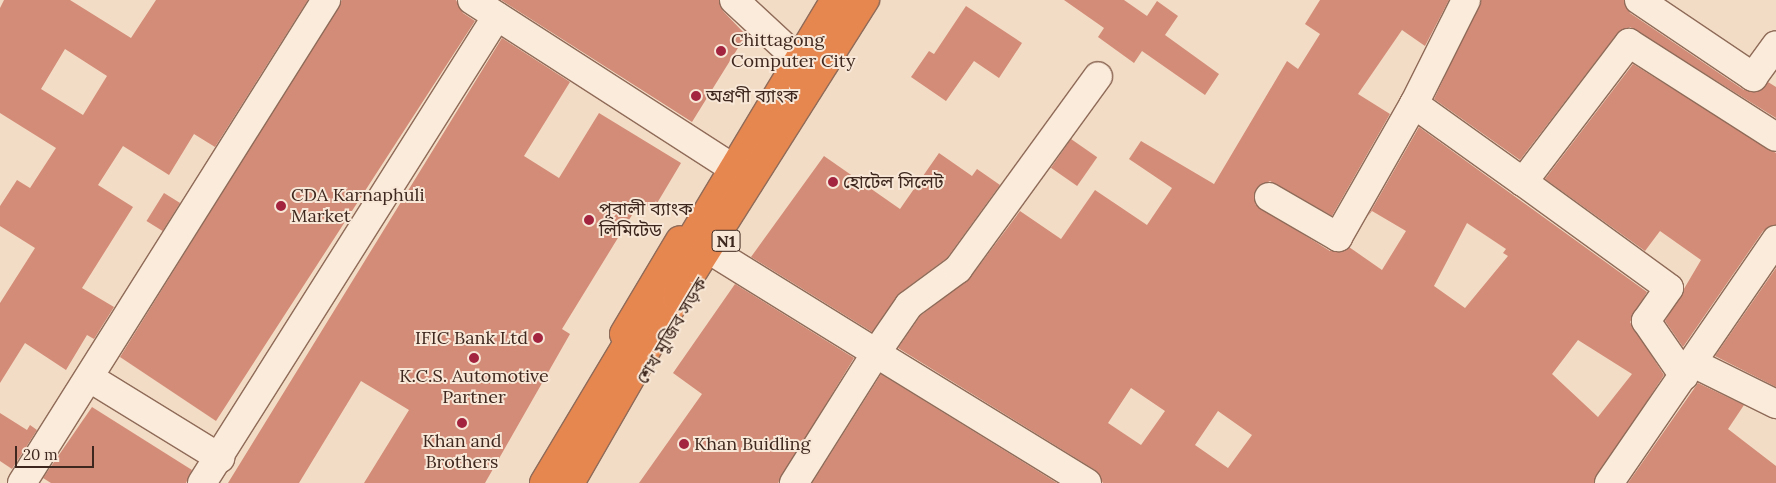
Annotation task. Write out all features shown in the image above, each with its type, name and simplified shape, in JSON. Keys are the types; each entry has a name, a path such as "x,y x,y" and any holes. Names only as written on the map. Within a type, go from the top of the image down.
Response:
{"highway":[{"name":"N1","path":"534,483 820,0"},
{"path":"544,483 835,0"},
{"path":"570,483 677,297 865,0"},
{"name":"শেখ মুজিব সড়ক","path":"580,483 873,0"}],"street":[{"path":"22,483 90,378 326,0"},
{"path":"472,0 723,162"},
{"path":"734,0 789,51"},
{"path":"1269,197 1338,237 1414,104 1466,0"},
{"path":"1639,0 1752,77 1776,45"},
{"path":"202,483 220,458 497,16"},
{"path":"1522,182 1629,43 1776,137"},
{"path":"794,483 876,353 909,305 958,269 1098,76"},
{"path":"1414,104 1669,288 1646,321 1689,369 1776,404"},
{"path":"1609,483 1776,240"},
{"path":"718,255 1087,483"},
{"path":"90,378 220,458"}],"building":[{"path":"4,0 70,0 131,38 156,0 308,0 215,147 194,134 169,175 123,146 98,185 133,207 82,288 114,307 94,339 87,335 66,370 25,343 0,383 0,303 35,248 0,226 0,206 17,180 30,188 56,148 0,113 0,8","holes":["65,49 107,76 83,115 41,89"]},
{"path":"342,0 456,0 463,13 475,21 216,421 120,357"},
{"path":"501,0 719,0 723,11 746,35 692,122"},
{"path":"1064,0 1124,0 1147,16 1157,1 1178,16 1165,35 1219,74 1205,95 1142,51 1134,63 1098,37 1104,28"},
{"path":"1320,0 1449,0 1425,46 1402,30 1358,94 1390,114 1332,216 1270,181 1256,189 1255,204 1330,251 1349,247 1382,270 1406,231 1372,211 1368,216 1419,127 1647,292 1630,322 1664,375 1594,483 1103,483 1095,470 898,348 920,316 970,278 1020,211 1061,239 1095,190 1147,225 1172,188 1129,159 1141,141 1214,184 1287,61 1298,69 1320,34 1305,24","holes":["1467,223 1506,249 1503,253 1508,256 1465,308 1434,286","1578,340 1632,374 1598,417 1552,374","1131,388 1165,411 1141,445 1108,423","1218,411 1252,435 1228,468 1195,445"]},
{"path":"1481,0 1624,0 1630,13 1744,90 1759,91 1768,82 1776,87 1776,118 1630,27 1617,34 1520,160 1434,99"},
{"path":"966,6 1022,43 999,78 974,61 946,101 911,77 929,51 934,54"},
{"path":"502,38 570,82 524,156 559,178 599,113 681,163 653,210 640,202 562,329 570,334 485,483 364,483 409,410 361,381 299,483 228,483"},
{"path":"1633,64 1776,153 1776,225 1763,231 1683,347 1665,321 1701,260 1660,231 1645,251 1545,179"},
{"path":"1071,139 1097,157 1077,186 1051,168"},
{"path":"939,153 972,176 977,169 1000,185 947,258 900,293 872,332 751,257 824,156 900,209"},
{"path":"164,193 180,203 163,231 147,221"},
{"path":"1776,268 1776,387 1715,356"},
{"path":"735,284 854,358 778,483 639,483 702,394 673,373"},
{"path":"881,374 1057,483 812,483"},
{"path":"1698,383 1744,405 1728,429 1776,466 1776,483 1628,483"},
{"path":"92,407 192,470 186,483 51,483 43,478"},
{"path":"0,413 27,430 30,425 37,430 12,469 0,461"}],"place":[{"name":"Chittagong Computer City","path":"721,51"},
{"name":"অগ্রণী ব্যাংক","path":"696,96"},
{"name":"হোটেল সিলেট","path":"833,182"},
{"name":"CDA Karnaphuli Market","path":"281,206"},
{"name":"পূবালী ব্যাংক লিমিটেড","path":"589,220"},
{"name":"IFIC Bank Ltd","path":"538,338"},
{"name":"K.C.S. Automotive Partner","path":"474,358"},
{"name":"Khan and Brothers","path":"462,423"},
{"name":"Khan Buidling","path":"684,444"}]}
